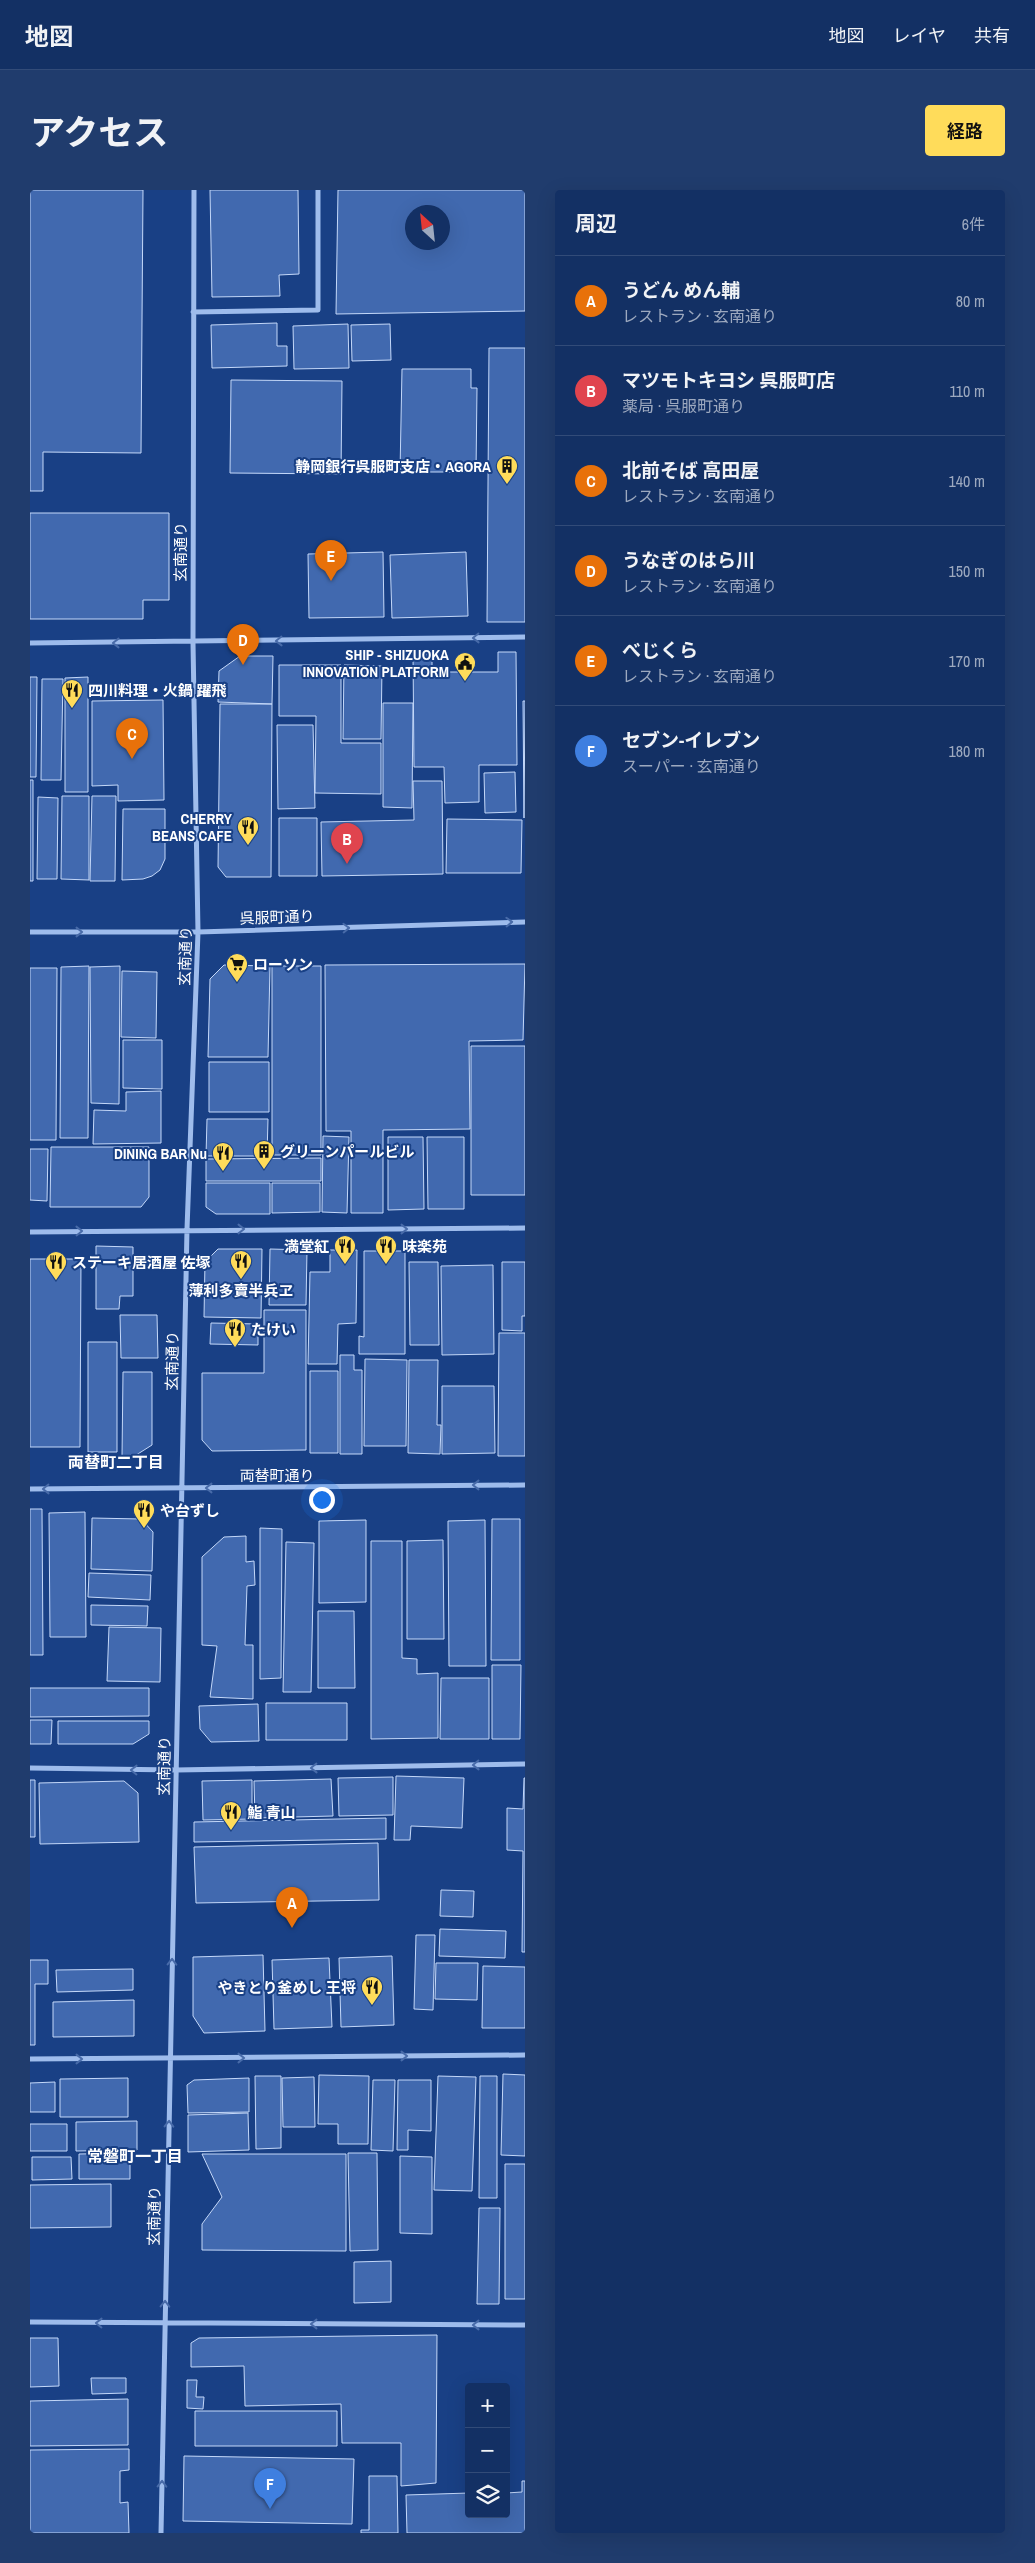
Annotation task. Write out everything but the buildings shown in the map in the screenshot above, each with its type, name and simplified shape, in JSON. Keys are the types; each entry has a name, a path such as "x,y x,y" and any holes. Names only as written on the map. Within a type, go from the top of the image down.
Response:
{"street":[{"name":"玄南通り","path":"161,2533 186,1229 198,932 193,643 194,190"},
{"path":"193,312 318,310 318,190"},
{"path":"30,643 193,643 525,637"},
{"name":"呉服町通り","path":"30,932 198,932 525,922"},
{"path":"30,1232 186,1229 525,1228"},
{"name":"両替町通り","path":"30,1489 525,1485"},
{"path":"30,1768 176,1770 525,1764"},
{"path":"30,2059 525,2056"},
{"path":"30,2322 525,2325"}],"place":[{"name":"静岡銀行呉服町支店・AGORA","path":"507,485"},
{"name":"べじくら","path":"331,581"},
{"name":"うなぎのはら川","path":"243,665"},
{"name":"SHIP - SHIZUOKA INNOVATION PLATFORM","path":"465,682"},
{"name":"四川料理・火鍋 躍飛","path":"72,709"},
{"name":"北前そば 高田屋","path":"132,759"},
{"name":"CHERRY BEANS CAFE","path":"248,846"},
{"name":"マツモトキヨシ 呉服町店","path":"347,864"},
{"name":"ローソン","path":"237,983"},
{"name":"グリーンパールビル","path":"264,1170"},
{"name":"DINING BAR Nu","path":"223,1172"},
{"name":"満堂紅","path":"345,1265"},
{"name":"味楽苑","path":"386,1265"},
{"name":"薄利多賣半兵ヱ","path":"241,1280"},
{"name":"ステーキ居酒屋 佐塚","path":"56,1281"},
{"name":"たけい","path":"235,1348"},
{"name":"や台ずし","path":"144,1529"},
{"name":"鮨 青山","path":"231,1831"},
{"name":"うどん めん輔","path":"292,1928"},
{"name":"やきとり釜めし 王将","path":"372,2006"},
{"name":"セブン-イレブン","path":"270,2509"}],"district":[{"name":"両替町二丁目","path":"116,1462"},
{"name":"常磐町一丁目","path":"135,2156"}]}
